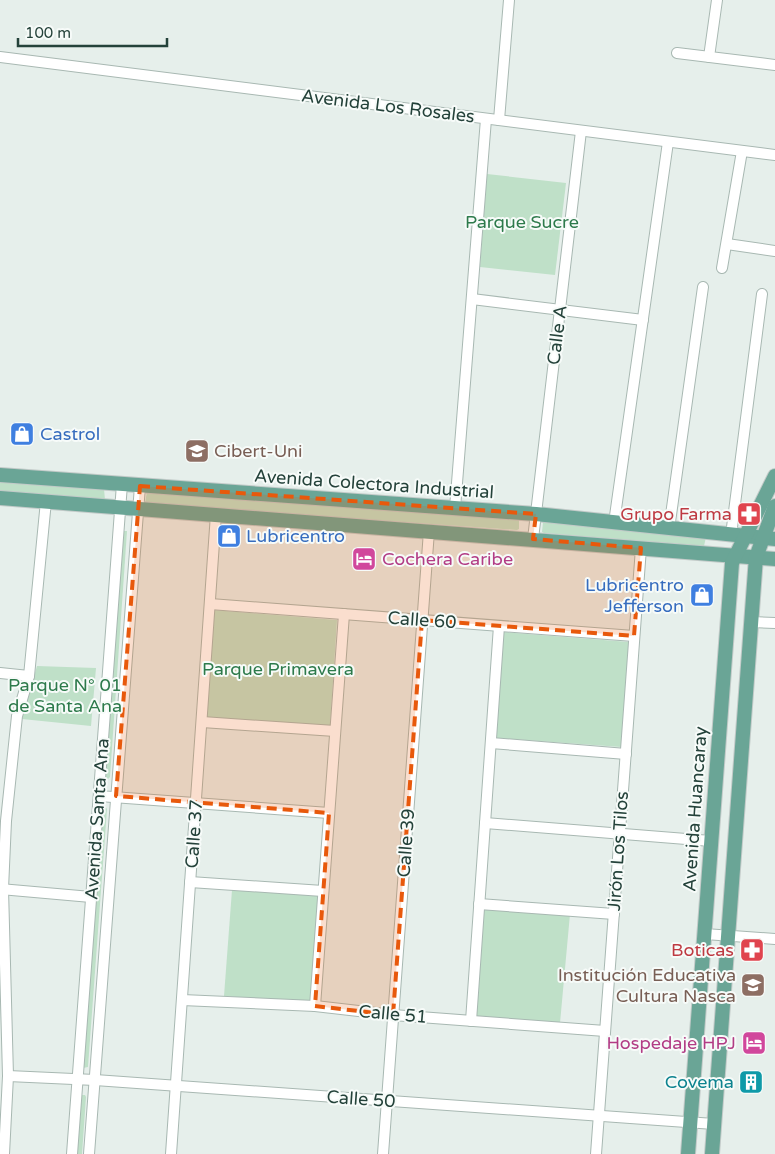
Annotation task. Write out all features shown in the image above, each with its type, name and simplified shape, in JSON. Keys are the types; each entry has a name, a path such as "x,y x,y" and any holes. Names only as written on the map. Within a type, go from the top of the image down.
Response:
{"main road":[{"name":"Avenida Colectora Industrial","path":"0,475 536,514 769,539"},
{"name":"Avenida Huancaray","path":"688,1154 731,572 735,555 775,476"},
{"path":"0,498 775,559"},
{"path":"712,1154 756,557 769,539 775,506"}],"street":[{"path":"499,120 509,0"},
{"path":"710,57 717,0"},
{"path":"677,53 775,65"},
{"name":"Avenida Los Rosales","path":"0,58 775,155"},
{"path":"455,508 486,119"},
{"name":"Calle A","path":"533,539 581,131"},
{"path":"614,523 668,142"},
{"path":"722,268 742,151"},
{"path":"727,244 775,251"},
{"path":"669,529 703,287"},
{"path":"731,535 762,294"},
{"path":"472,299 643,320"},
{"name":"Avenida Santa Ana","path":"72,1154 122,484"},
{"name":"Avenida Santa Ana","path":"89,1154 140,486"},
{"path":"4,1154 8,1076 3,972 3,821 17,716 29,676 46,501"},
{"name":"Calle 37","path":"171,1154 216,514"},
{"name":"Calle 39","path":"383,1154 429,531"},
{"name":"Jirón Los Tilos","path":"596,1154 641,548"},
{"name":"Calle 60","path":"210,604 634,636"},
{"path":"315,1006 344,614"},
{"path":"751,622 775,624"},
{"path":"471,1021 499,626"},
{"path":"0,673 29,676"},
{"path":"202,722 335,731"},
{"path":"491,744 626,754"},
{"path":"99,796 329,813"},
{"path":"485,823 711,841"},
{"path":"190,882 323,891"},
{"path":"2,889 91,897"},
{"path":"480,904 614,914"},
{"path":"704,934 775,939"},
{"name":"Calle 51","path":"182,1000 315,1006 393,1015 605,1031"},
{"name":"Calle 50","path":"8,1076 95,1080 714,1124"}],"highlighted area":[{"path":"140,486 536,514 533,539 641,548 634,636 422,620 393,1015 315,1006 329,813 116,796"}],"green space":[{"name":"Parque Sucre","path":"487,174 566,183 555,275 480,267"},
{"path":"0,480 104,489 105,500 0,494"},
{"path":"147,492 518,519 519,529 147,504 145,503"},
{"path":"545,520 706,537 704,546 544,533 542,532"},
{"path":"120,531 127,531 110,777 108,779 104,778"},
{"name":"Parque Primavera","path":"213,610 337,620 330,727 205,718"},
{"path":"503,632 629,642 621,747 496,738"},
{"name":"Parque N° 01 de Santa Ana","path":"37,666 96,668 91,726 22,719"},
{"path":"102,806 105,806 107,809 88,1067 83,1068"},
{"path":"232,890 319,896 310,1003 224,996"},
{"path":"483,908 570,914 560,1023 476,1018"},
{"path":"82,1095 86,1097 82,1154 76,1154"}],"place":[{"name":"Castrol","path":"22,434"},
{"name":"Cibert-Uni","path":"197,451"},
{"name":"Grupo Farma","path":"749,514"},
{"name":"Lubricentro","path":"229,536"},
{"name":"Cochera Caribe","path":"364,559"},
{"name":"Lubricentro Jefferson","path":"702,595"},
{"name":"Boticas","path":"752,950"},
{"name":"Institución Educativa Cultura Nasca","path":"753,985"},
{"name":"Hospedaje HPJ","path":"754,1043"},
{"name":"Covema","path":"751,1082"}]}
